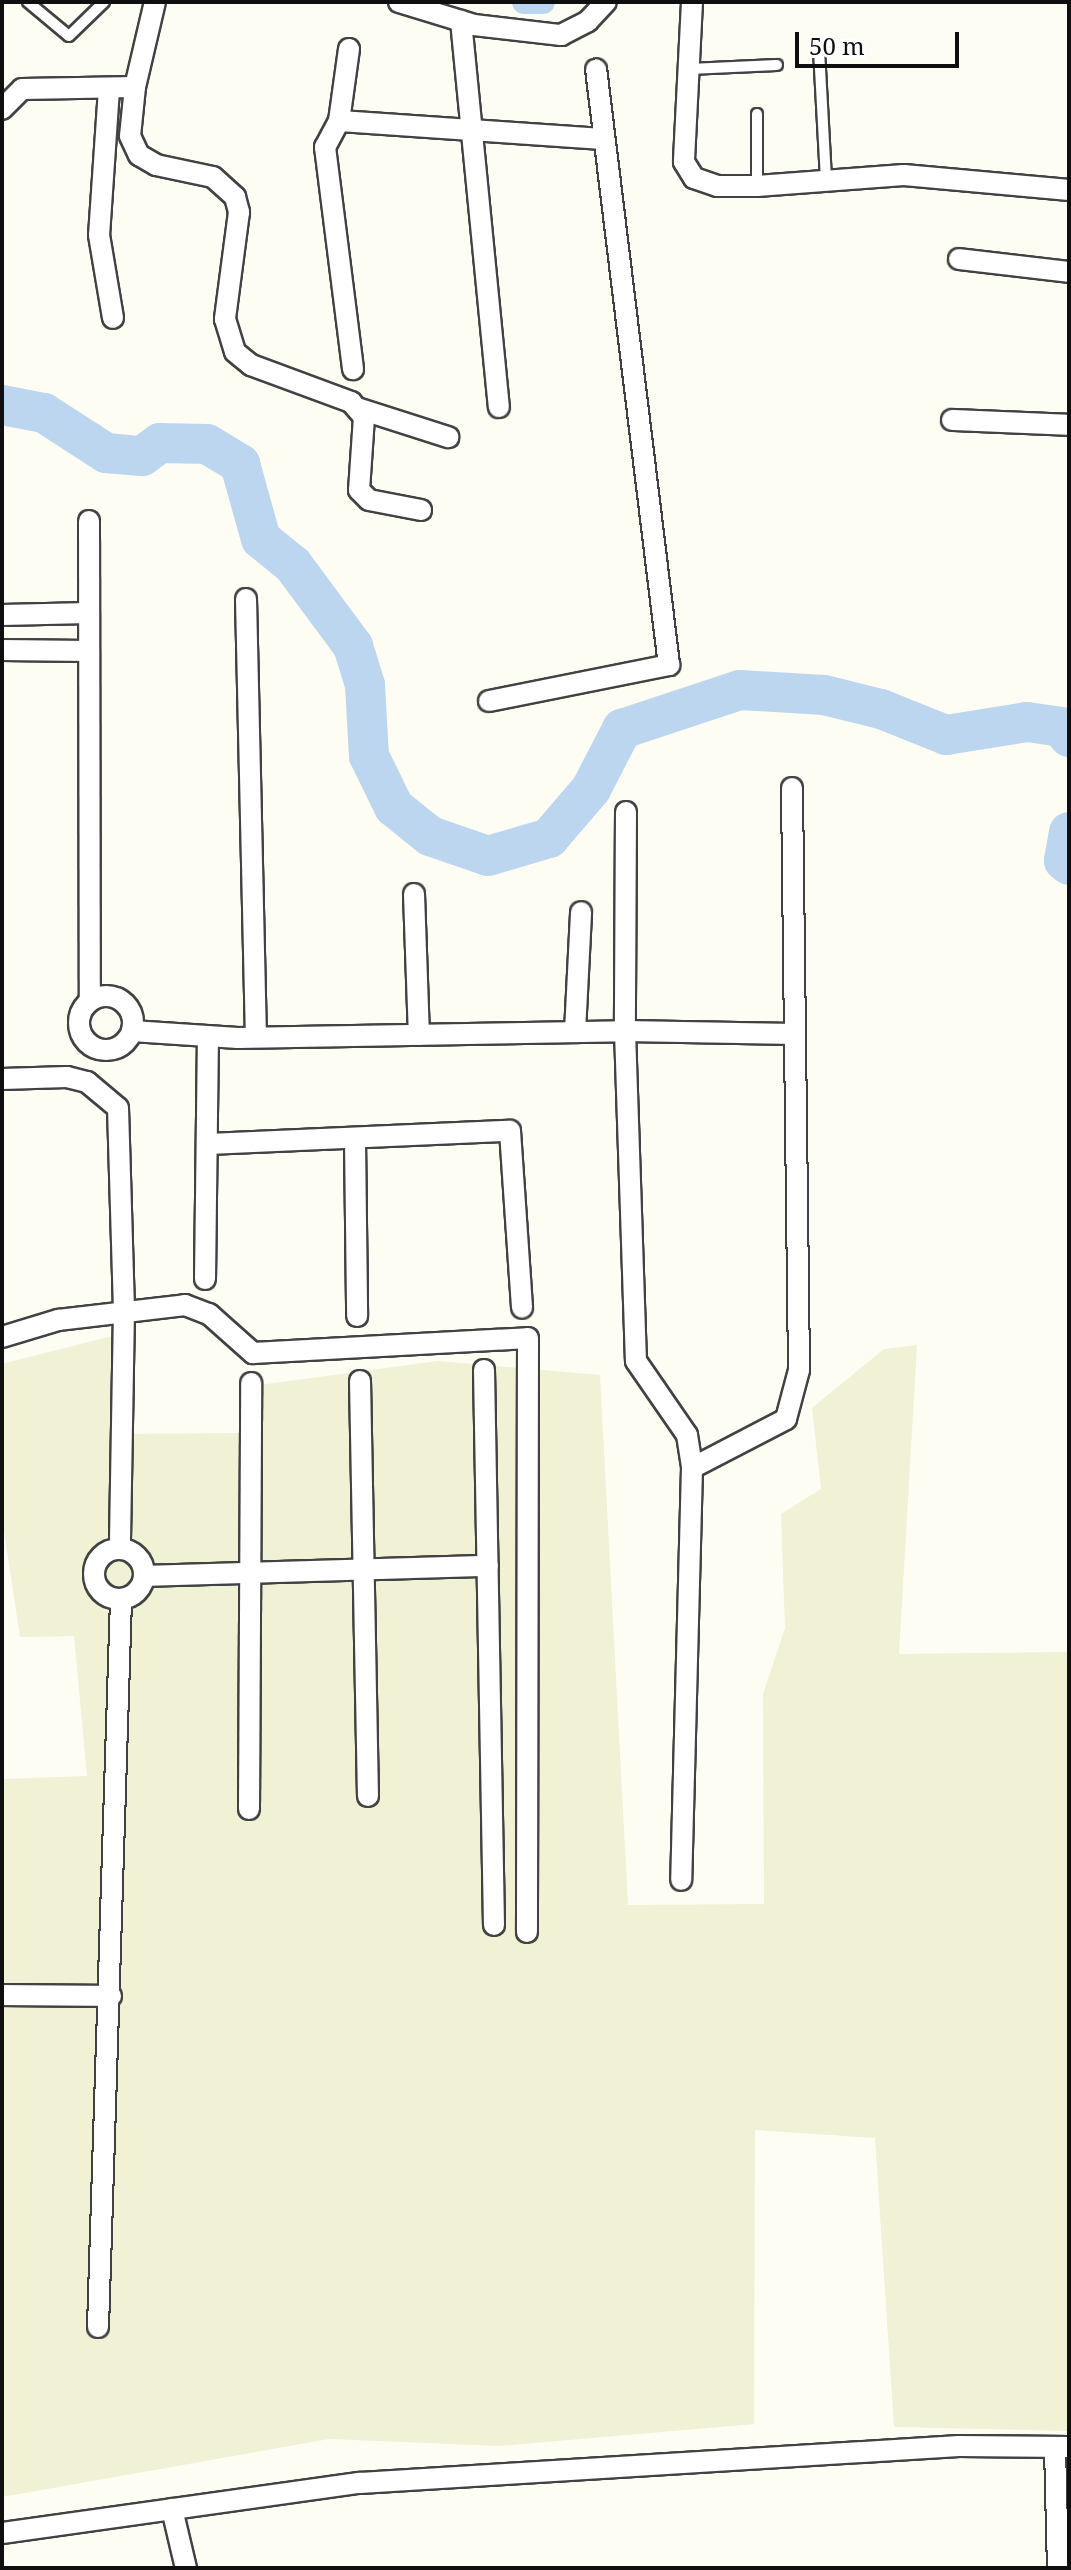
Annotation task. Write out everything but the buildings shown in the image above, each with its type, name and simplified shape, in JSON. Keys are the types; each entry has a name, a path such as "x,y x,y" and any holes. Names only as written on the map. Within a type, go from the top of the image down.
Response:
{"street":[{"path":"155,2 135,87 130,136 139,155 156,165 213,177 235,197 239,212 225,319 235,352 251,365 337,395 357,408 448,437"},
{"path":"399,2 461,21 528,34 561,35 588,21 606,2"},
{"path":"692,2 684,162 694,178 717,186 757,186 826,179 960,177 1069,190"},
{"path":"461,21 499,407"},
{"path":"349,49 339,121 325,147 353,369"},
{"path":"489,701 669,665 596,69"},
{"path":"2,109 22,89 135,87"},
{"path":"109,89 99,235 113,318"},
{"path":"339,121 603,139"},
{"path":"959,259 1069,272"},
{"path":"357,408 364,417 359,490 369,500 421,510"},
{"path":"952,420 1069,425"},
{"path":"89,521 90,1001 78,1020 88,1044 113,1050 132,1031 131,1013 120,999 102,996 90,1001"},
{"path":"246,599 256,1037"},
{"path":"2,615 89,613"},
{"path":"2,650 88,651"},
{"path":"692,1468 786,1419 799,1370 792,788"},
{"path":"626,812 625,1031 636,1361 687,1435 692,1468 681,1880"},
{"path":"414,894 419,1035"},
{"path":"575,1032 581,912"},
{"path":"132,1031 256,1037 625,1031 795,1034"},
{"path":"205,1279 208,1036"},
{"path":"2,1079 67,1077 87,1082 118,1108 124,1310 120,1549"},
{"path":"207,1144 510,1131 522,1308"},
{"path":"355,1140 357,1316"},
{"path":"2,1337 58,1320 185,1305 209,1314 253,1353 528,1338 527,1932"},
{"path":"484,1370 494,1925"},
{"path":"360,1381 368,1796"},
{"path":"249,1809 251,1383"},
{"path":"120,1549 135,1554 144,1576 137,1592 121,1599 98,1590 93,1573 105,1553 120,1549"},
{"path":"144,1576 488,1566"},
{"path":"98,2327 111,1996 121,1599"},
{"path":"2,1995 111,1996"},
{"path":"2,2533 360,2483 943,2447 1062,2447 1058,2568"},
{"path":"172,2509 186,2568"}],"lane":[{"path":"28,2 69,36 104,2"},
{"path":"819,50 826,179"},
{"path":"689,69 777,65"},
{"path":"757,114 757,186"}],"green space":[{"path":"112,1336 125,1434 246,1433 244,1387 438,1361 600,1375 628,1905 764,1904 763,1694 785,1628 781,1514 821,1489 812,1408 884,1349 917,1345 899,1654 1069,1652 1069,2431 894,2427 875,2138 755,2130 754,2424 498,2446 329,2439 2,2497 2,1779 87,1776 74,1636 20,1637 2,1518 2,1364"}],"waterway":[{"path":"524,2 543,2"},
{"path":"2,405 44,413 106,453 142,456 160,443 207,444 240,464 261,539 293,565 353,646 365,685 369,756 394,807 430,836 488,856 549,838 591,789 622,729 740,690 824,695 881,709 946,735 1027,722 1061,727 1069,737"},
{"path":"1069,832 1064,861 1069,865"}]}
